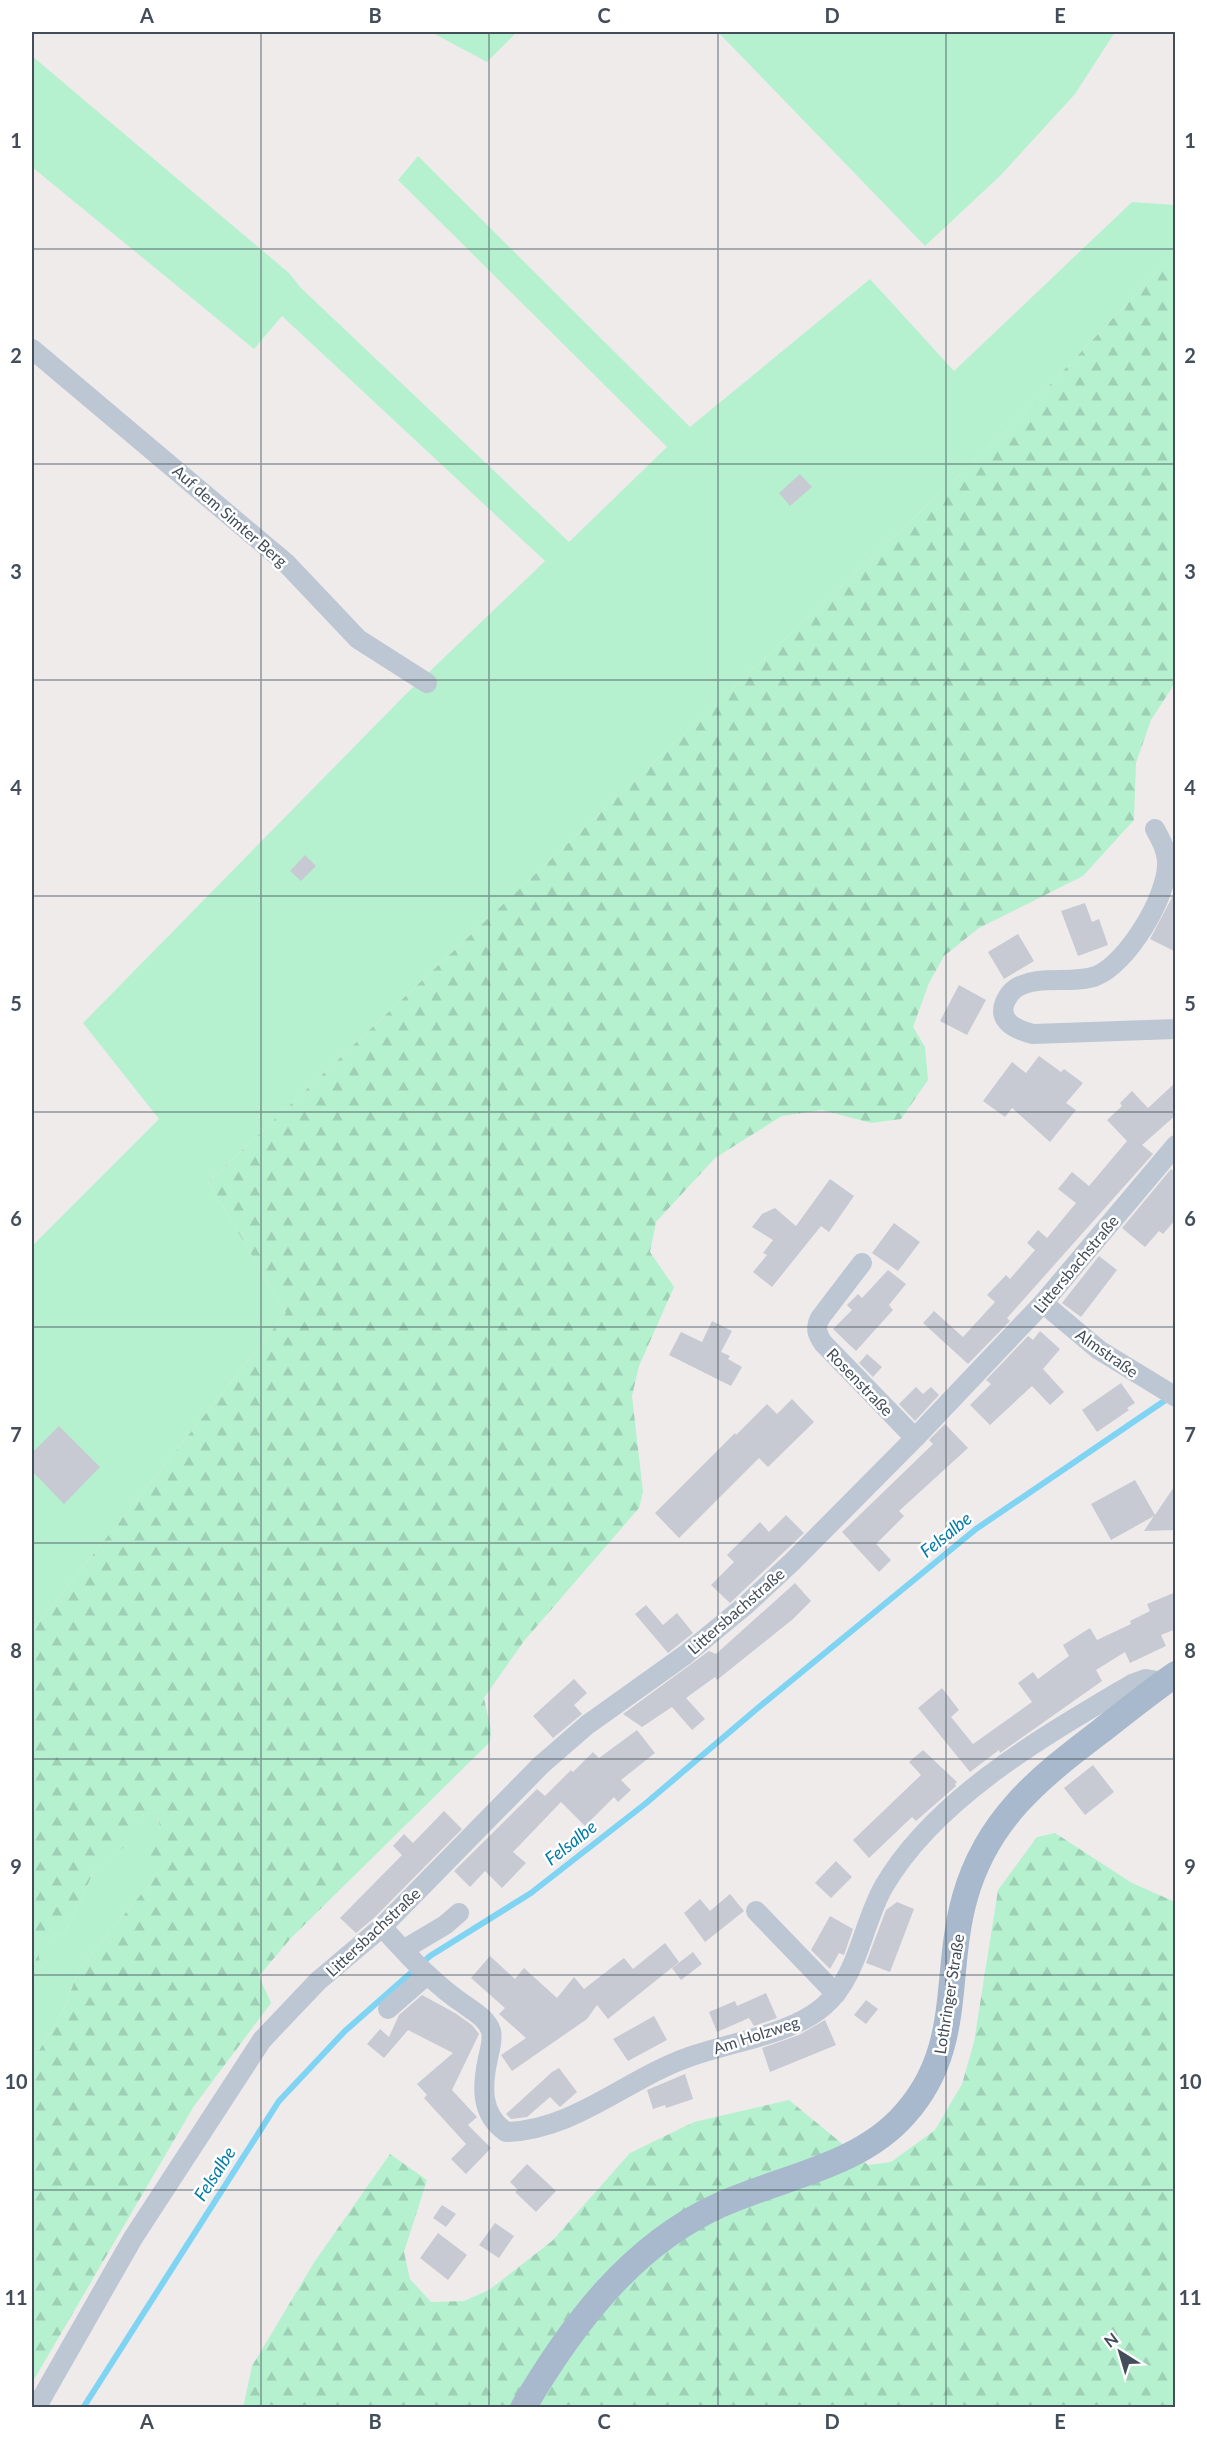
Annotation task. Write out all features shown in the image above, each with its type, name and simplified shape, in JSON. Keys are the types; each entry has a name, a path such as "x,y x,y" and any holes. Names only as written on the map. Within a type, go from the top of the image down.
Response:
{"main road":[{"name":"Lothringer Straße","path":"523,2408 574,2330 606,2290 674,2230 718,2205 856,2151 878,2139 903,2116 922,2093 938,2065 945,2034 965,1897 992,1835 1029,1789 1170,1678"}],"street":[{"name":"Auf dem Simter Berg","path":"32,349 286,563 358,639 427,683"},
{"path":"1155,829 1166,853 1168,865 1163,884 1142,930 1124,953 1111,967 1099,975 1083,980 1034,982 1013,989 1003,1007 1003,1015 1015,1028 1033,1034 1176,1029"},
{"name":"Littersbachstraße","path":"36,2408 133,2238 262,2040 318,1981 382,1927 541,1765 587,1725 676,1661 747,1604 792,1562 1044,1303 1176,1145"},
{"name":"Rosenstraße","path":"862,1263 820,1318 816,1325 817,1334 823,1343 915,1438"},
{"name":"Almstraße","path":"1044,1303 1099,1350 1169,1394"},
{"name":"Am Holzweg","path":"382,1927 441,1988 477,2013 489,2026 492,2040 485,2071 485,2102 492,2120 506,2132 538,2128 571,2117 642,2078 688,2057 793,2025 811,2017 836,1994 850,1973 873,1909 884,1886 920,1839 942,1816 994,1773 1063,1725 1132,1684 1146,1679 1170,1678"},
{"path":"756,1911 836,1994"},
{"path":"406,1953 459,1913"},
{"path":"388,2009 426,1973"}],"green space":[{"path":"431,32 517,32 487,62"},
{"path":"718,32 1115,32 1075,94 1000,176 925,246"},
{"path":"32,56 289,273 301,288 569,542 667,447 398,180 418,156 690,427 870,279 954,371 1132,202 1175,205 1175,253 1007,430 208,1182 286,1313 32,1631 32,1246 159,1119 83,1023 405,695 545,561 282,316 254,349 32,167"},
{"path":"1175,253 1175,683 1151,720 1136,763 1134,820 1083,876 979,928 944,956 929,983 913,1027 925,1047 928,1080 901,1119 871,1123 822,1110 782,1116 715,1158 656,1222 650,1252 674,1287 639,1366 632,1396 643,1492 639,1508 524,1641 484,1698 491,1730 490,1742 291,1938 259,1976 271,2003 194,2106 32,2383 32,2062 64,2009 79,1969 158,1874 138,1849 160,1828 157,1810 130,1821 127,1845 95,1869 65,1933 36,1940 41,1969 32,1980 32,1631 286,1313 208,1182 1007,430"},
{"path":"157,1810 160,1828 158,1874 79,1969 64,2009 32,2062 32,1980 41,1969 35,1940 65,1933 95,1869 126,1845 129,1821"},
{"path":"1055,1833 1132,1883 1175,1902 1175,2407 243,2408 252,2366 315,2261 390,2154 427,2180 404,2252 410,2279 431,2302 464,2301 489,2290 552,2241 630,2153 694,2122 789,2100 868,2165 891,2162 935,2130 962,2084 974,2042 998,1890 1037,1837"}],"building":[{"path":"800,474 812,487 790,506 779,493"},
{"path":"305,855 316,866 301,881 290,871"},
{"path":"1176,890 1176,952 1150,939"},
{"path":"1085,903 1092,922 1099,919 1108,945 1078,956 1061,911"},
{"path":"1018,934 1034,961 1004,979 988,952"},
{"path":"959,985 986,1000 967,1035 940,1021"},
{"path":"1039,1056 1061,1072 1064,1069 1083,1083 1066,1103 1076,1110 1050,1142 1012,1108 1005,1117 983,1101 1012,1062 1026,1073"},
{"path":"1176,1082 1176,1115 1142,1145 1153,1154 1007,1318 1010,1321 968,1364 923,1323 934,1311 963,1337 995,1302 987,1295 1006,1275 1010,1279 1035,1250 1027,1243 1038,1230 1047,1238 1076,1203 1058,1189 1072,1172 1089,1186 1127,1141 1107,1120 1122,1106 1120,1103 1132,1091 1148,1108"},
{"path":"1171,1169 1176,1173 1176,1219 1163,1234 1159,1231 1145,1247 1122,1228"},
{"path":"830,1179 854,1196 829,1232 821,1226 772,1287 753,1272 767,1255 763,1253 773,1240 752,1227 762,1214 775,1208 796,1226"},
{"path":"894,1223 920,1242 898,1271 872,1253"},
{"path":"1099,1256 1117,1270 1081,1317 1062,1303"},
{"path":"888,1270 906,1284 889,1305 893,1310 856,1351 833,1329 852,1310 847,1305 858,1294 862,1298"},
{"path":"712,1321 732,1331 721,1352 730,1356 728,1359 742,1367 731,1386 669,1355 681,1332 702,1342"},
{"path":"1040,1331 1060,1349 1043,1369 1064,1392 1050,1405 1032,1386 990,1425 970,1405 991,1384 986,1380 1028,1336 1033,1340"},
{"path":"867,1354 882,1367 873,1377 859,1363"},
{"path":"1121,1383 1135,1403 1127,1408 1129,1410 1097,1432 1082,1410"},
{"path":"916,1387 923,1394 931,1387 939,1395 915,1421 899,1404"},
{"path":"792,1399 814,1422 768,1467 759,1458 679,1538 655,1513 767,1404 777,1414"},
{"path":"945,1424 968,1448 899,1511 904,1516 876,1544 891,1560 879,1572 842,1532 933,1444 929,1440"},
{"path":"59,1426 100,1467 64,1504 32,1471 32,1453"},
{"path":"1135,1480 1155,1515 1176,1484 1176,1530 1144,1531 1154,1516 1111,1540 1091,1504"},
{"path":"786,1515 804,1533 730,1603 711,1585 734,1562 727,1555 760,1522 769,1532"},
{"path":"795,1583 811,1601 793,1619 717,1680 715,1677 686,1698 705,1719 692,1730 672,1707 642,1727 623,1714 709,1651 716,1654"},
{"path":"1176,1592 1176,1629 1161,1635 1166,1646 1130,1663 1125,1652 1096,1670 1102,1681 970,1772 918,1708 942,1688 959,1710 951,1717 973,1744 1032,1702 1018,1683 1033,1672 1038,1679 1069,1656 1063,1645 1090,1628 1097,1640 1131,1624 1130,1621 1150,1611 1147,1604"},
{"path":"646,1605 663,1625 677,1613 693,1633 668,1653 635,1614"},
{"path":"574,1679 587,1693 574,1705 582,1714 553,1738 533,1716"},
{"path":"637,1730 655,1753 621,1780 631,1790 618,1802 614,1797 585,1826 561,1802 513,1852 526,1863 502,1888 485,1871 470,1887 454,1871 537,1789 545,1796 593,1752 599,1758"},
{"path":"923,1750 957,1782 956,1786 916,1821 912,1817 869,1858 853,1840 921,1775 909,1762"},
{"path":"1093,1765 1114,1792 1085,1815 1064,1788"},
{"path":"444,1811 462,1829 374,1918 356,1933 340,1918 402,1855 393,1846 404,1834 413,1843"},
{"path":"836,1861 852,1877 831,1898 815,1883"},
{"path":"730,1894 744,1911 705,1942 684,1913 700,1899 710,1911"},
{"path":"897,1902 914,1909 890,1972 866,1963 886,1910"},
{"path":"830,1916 853,1929 844,1955 839,1953 830,1969 811,1950"},
{"path":"665,1943 679,1962 608,2019 597,2005 587,2019 512,2071 501,2055 526,2038 499,2014 505,2008 471,1978 490,1956 515,1979 524,1968 557,1998 574,1977 584,1989 624,1958 633,1969"},
{"path":"693,1952 702,1964 681,1980 672,1968"},
{"path":"766,1993 777,2018 754,2026 749,2018 717,2032 709,2012 735,2001 737,2006"},
{"path":"422,1995 455,2013 472,2025 479,2034 452,2090 477,2117 468,2125 491,2148 466,2174 451,2159 466,2144 424,2098 427,2095 417,2084 453,2053 408,2030 384,2058 367,2044 380,2029 389,2037 399,2015"},
{"path":"866,2000 878,2009 866,2024 854,2015"},
{"path":"654,2016 667,2040 628,2061 613,2039"},
{"path":"825,2020 836,2045 770,2072 762,2048 799,2035"},
{"path":"559,2068 577,2092 560,2107 550,2097 527,2117 511,2119 506,2114 552,2072"},
{"path":"685,2074 693,2099 666,2108 665,2105 653,2109 647,2090"},
{"path":"527,2164 556,2191 536,2212 515,2192 518,2190 510,2182"},
{"path":"442,2205 456,2214 446,2227 433,2218"},
{"path":"495,2223 514,2236 499,2258 479,2245"},
{"path":"438,2233 467,2255 448,2280 420,2258"}],"waterway":[{"name":"Felsalbe","path":"83,2408 279,2101 345,2031 430,1956 531,1893 645,1804 976,1529 1170,1397"}]}
